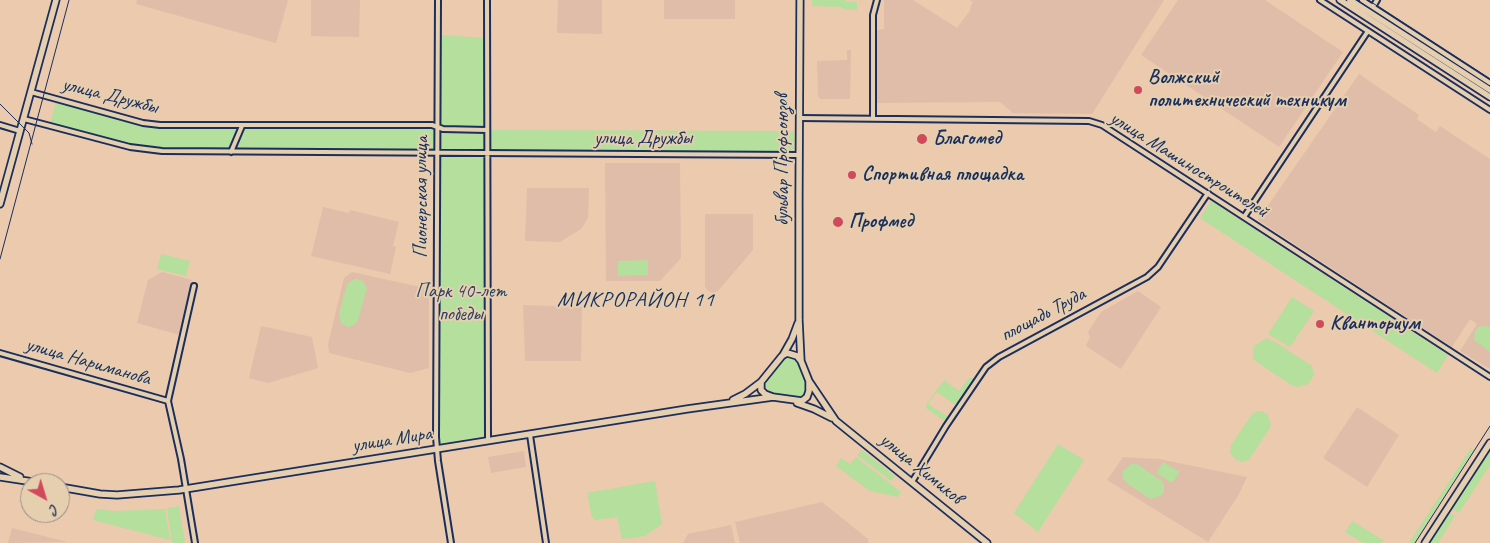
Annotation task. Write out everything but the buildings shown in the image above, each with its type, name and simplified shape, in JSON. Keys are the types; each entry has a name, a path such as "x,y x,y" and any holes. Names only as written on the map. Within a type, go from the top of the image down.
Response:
{"street":[{"path":"0,204 56,0"},
{"name":"Пионерская улица","path":"438,0 436,449 451,543"},
{"path":"487,0 488,441"},
{"name":"бульвар Профсоюзов","path":"800,0 799,320 801,361"},
{"path":"872,118 873,15 877,0"},
{"path":"1320,0 1490,110"},
{"path":"1340,0 1490,97"},
{"path":"1350,0 1490,90"},
{"path":"1362,0 1490,83"},
{"path":"1373,7 1378,0"},
{"path":"1244,216 1368,31"},
{"name":"улица Дружбы","path":"31,92 144,123 188,126 423,125 443,129 487,130"},
{"name":"улица Машиностроителей","path":"800,118 1089,121 1102,125 1490,377"},
{"path":"24,119 152,151 437,153"},
{"path":"0,125 20,130"},
{"path":"231,152 242,126"},
{"name":"улица Дружбы","path":"437,153 799,155"},
{"name":"площадь Труда","path":"912,482 946,426 986,367 999,357 1147,277 1158,267 1208,193"},
{"name":"улица Нариманова","path":"194,286 168,401 195,543"},
{"name":"бульвар Профсоюзов","path":"782,356 792,339 799,320"},
{"name":"улица Нариманова","path":"0,353 168,401"},
{"path":"792,353 801,361 809,381 809,391 802,401 773,397 761,390 761,382 782,356 792,353"},
{"name":"улица Химиков","path":"809,381 834,419"},
{"name":"улица Мира","path":"729,403 746,394 761,382"},
{"name":"улица Мира","path":"70,489 117,495 186,489 773,397"},
{"name":"улица Химиков","path":"793,401 834,419 987,543"},
{"path":"530,435 546,543"},
{"path":"1425,543 1490,443"},
{"path":"0,467 20,477"},
{"path":"0,477 20,479"}],"shaded area":[{"path":"137,0 288,0 276,43 136,4"},
{"path":"311,0 360,0 359,37 311,36"},
{"path":"558,0 602,0 602,34 557,33"},
{"path":"664,0 735,0 735,19 664,19"},
{"path":"884,0 913,0 957,28 971,9 973,2 970,0 1164,0 1092,114 1013,113 1000,102 877,103 877,30 884,29"},
{"path":"1178,0 1265,0 1343,52 1279,147 1141,55"},
{"path":"847,50 851,50 850,99 820,99 818,95 817,61 847,60"},
{"path":"1359,74 1419,115 1417,119 1436,132 1440,126 1490,159 1490,369 1460,351 1477,324 1470,319 1452,347 1258,220"},
{"path":"605,163 680,163 681,258 660,281 606,281"},
{"path":"527,188 589,188 588,218 581,229 560,242 525,241"},
{"path":"323,207 349,213 350,210 399,222 393,246 396,247 390,274 311,256"},
{"path":"705,214 753,214 753,250 717,292 713,293 707,290 705,286"},
{"path":"162,272 192,280 180,335 137,323 148,280"},
{"path":"352,272 429,289 429,368 410,373 329,353 328,344 344,278"},
{"path":"1138,291 1161,307 1121,369 1086,346 1090,337 1088,332 1101,312"},
{"path":"523,305 582,307 581,361 525,361"},
{"path":"261,326 312,337 318,368 268,383 249,378"},
{"path":"1357,407 1399,435 1367,487 1323,458"},
{"path":"524,451 526,467 491,473 488,457"},
{"path":"1123,457 1159,459 1247,477 1239,494 1208,542 1107,480"},
{"path":"822,502 868,539 868,543 740,543 735,522"},
{"path":"731,525 735,543 683,543 688,534"},
{"path":"12,528 67,542 8,543"}],"green space":[{"path":"812,0 857,2 857,10 843,9 841,7 812,6"},
{"path":"440,35 486,38 485,151 442,151 439,148"},
{"path":"56,102 143,125 183,128 238,128 229,151 152,149 50,124"},
{"path":"245,128 433,128 433,149 236,150"},
{"path":"489,130 794,131 795,145 789,153 494,150 489,144"},
{"name":"Парк 40-лет победы","path":"441,155 485,155 484,436 439,444 439,159"},
{"path":"1211,201 1448,355 1437,373 1200,218"},
{"path":"161,254 190,261 186,276 157,269"},
{"path":"648,260 648,275 618,276 618,261"},
{"path":"354,279 363,281 367,288 358,320 349,327 341,324 339,313 347,284"},
{"path":"1292,297 1314,311 1290,347 1268,334"},
{"path":"1478,327 1490,327 1490,352 1474,340 1475,331"},
{"path":"1267,338 1312,366 1314,375 1308,384 1297,387 1291,385 1254,360 1254,346"},
{"path":"789,356 798,360 807,389 805,395 799,398 771,393 765,386 765,382 786,357"},
{"path":"969,378 973,378 974,381 959,403 954,404 937,392 928,404 947,416 946,421 926,408 926,405 944,380 959,391"},
{"path":"1258,411 1268,415 1271,426 1249,460 1242,462 1235,459 1230,453 1231,445 1252,414"},
{"path":"1058,444 1084,460 1038,532 1014,513"},
{"path":"1471,448 1474,450 1414,543 1409,543"},
{"path":"1490,448 1490,465 1459,513 1451,508"},
{"path":"862,450 895,476 891,481 857,455"},
{"path":"856,457 901,492 898,497 870,491 836,466 841,458 850,464"},
{"path":"1163,462 1180,472 1172,483 1156,473"},
{"path":"1131,464 1137,464 1162,481 1164,492 1162,495 1152,499 1147,497 1123,479 1122,472"},
{"path":"655,481 662,524 645,536 622,539 617,517 595,520 592,517 587,493"},
{"path":"179,506 185,543 172,543 167,508"},
{"path":"96,509 114,511 165,509 170,540 93,520"},
{"path":"1448,512 1455,516 1438,543 1428,543"},
{"path":"1352,521 1384,541 1381,543 1363,543 1345,532"}],"tram line":[{"path":"0,259 69,0"},
{"path":"1368,0 1490,79"},
{"path":"0,104 29,133 32,144"},
{"path":"1415,543 1490,426"}],"place":[{"name":"Волжский политехнический техникум","path":"1138,90"},
{"name":"Благомед","path":"922,139"},
{"name":"Спортивная площадка","path":"852,175"},
{"name":"Профмед","path":"838,222"},
{"name":"Кванториум","path":"1320,324"}],"district":[{"name":"МИКРОРАЙОН 11","path":"636,300"}]}
